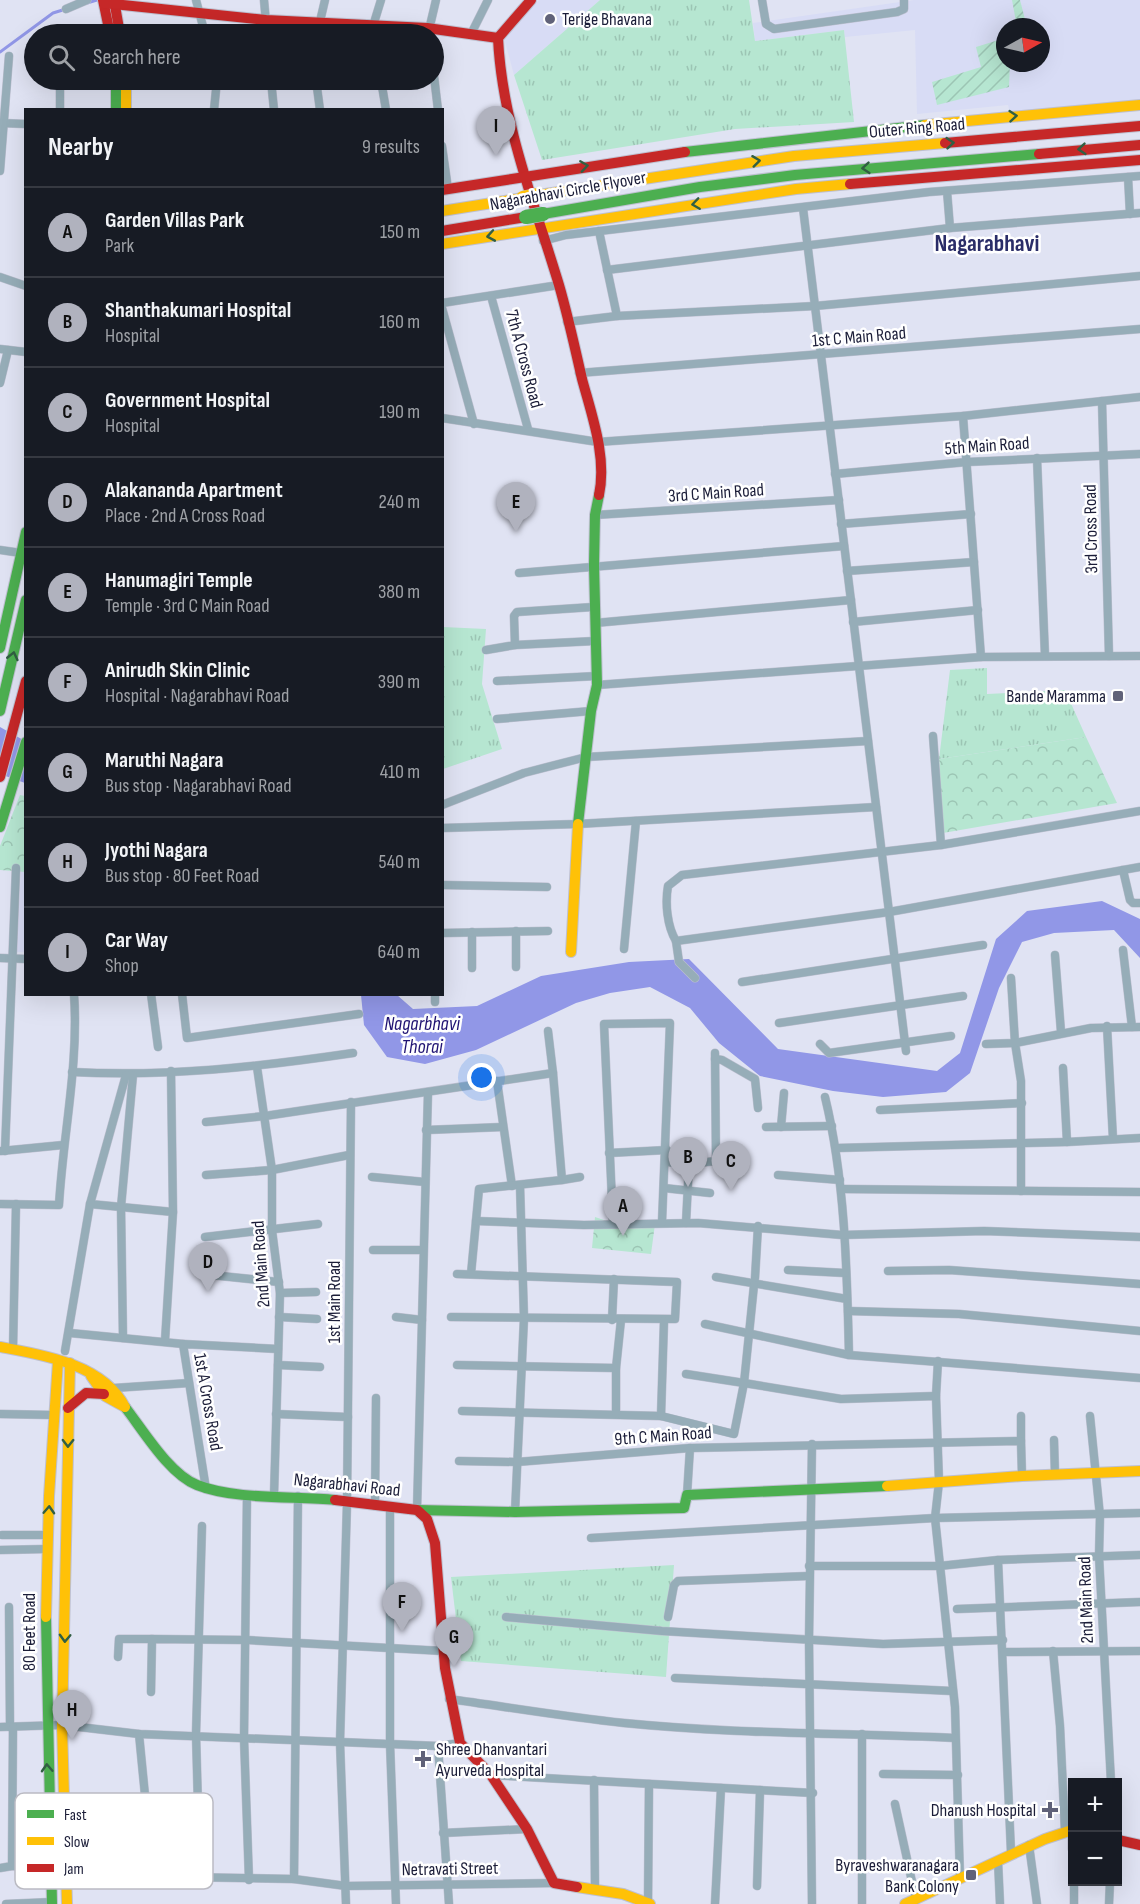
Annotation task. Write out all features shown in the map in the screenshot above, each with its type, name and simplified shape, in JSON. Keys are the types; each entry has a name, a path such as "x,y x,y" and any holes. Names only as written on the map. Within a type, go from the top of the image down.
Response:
{"main road":[{"path":"531,0 498,38 500,79 526,174 542,220 543,241 559,285 579,374 598,442 602,480 596,515 594,565 593,607 597,680 591,711 578,824 571,952"},
{"path":"109,2 197,7 289,24"},
{"path":"109,2 110,24"},
{"path":"109,2 117,24"},
{"path":"444,32 498,38"},
{"path":"116,90 116,108"},
{"path":"126,90 126,108"},
{"path":"445,190 526,174 885,127 1140,105"},
{"name":"Outer Ring Road","path":"698,169 794,156 1140,126"},
{"name":"Outer Ring Road","path":"700,187 865,168 1140,145"},
{"path":"444,244 542,220 796,189 1140,160"},
{"name":"Nagarabhavi Circle Flyover","path":"444,211 698,169"},
{"name":"Nagarabhavi Circle Flyover","path":"444,231 526,217 542,220 700,187"},
{"path":"0,648 24,540"},
{"path":"0,711 24,609"},
{"path":"0,777 24,689"},
{"path":"0,827 24,749"},
{"path":"7,1348 64,1358 91,1376 102,1377 109,1391 86,1394 68,1408"},
{"name":"80 Feet Road","path":"64,1358 68,1408 62,1725 64,1793"},
{"name":"80 Feet Road","path":"48,1793 46,1726 47,1542 54,1415 64,1358"},
{"name":"Nagarabhavi Road","path":"109,1391 122,1397 125,1407 171,1466 189,1481 206,1489 247,1495 298,1496 417,1510 427,1519 435,1543 449,1699 460,1743"},
{"path":"417,1510 515,1512 684,1508 687,1495 811,1491 1140,1470"},
{"path":"460,1743 491,1775 527,1829 554,1883 595,1888 648,1903"},
{"path":"911,1902 998,1861 1011,1852 1068,1831"},
{"path":"1122,1841 1140,1845"},
{"name":"80 Feet Road","path":"67,1889 68,1904"}],"street":[{"path":"66,9 87,0"},
{"path":"264,0 266,24"},
{"path":"319,24 325,0"},
{"path":"375,24 381,0"},
{"path":"430,24 436,0"},
{"path":"471,34 488,0"},
{"path":"762,0 766,24 774,29 897,12 904,9 904,0"},
{"path":"197,7 202,24"},
{"path":"0,171 9,56"},
{"path":"60,90 60,108"},
{"path":"214,108 216,90"},
{"path":"272,90 274,108"},
{"path":"317,90 320,108"},
{"path":"383,90 386,108"},
{"path":"436,90 438,108"},
{"path":"2,123 24,124"},
{"path":"543,241 599,231 947,191 1140,176"},
{"path":"1128,177 1130,214"},
{"path":"947,191 950,228"},
{"path":"803,208 905,1047"},
{"path":"607,270 950,228 1140,213"},
{"path":"599,231 617,316"},
{"path":"567,322 617,316 815,306 1140,276"},
{"path":"0,277 24,285"},
{"path":"444,303 559,285"},
{"name":"7th A Cross Road","path":"491,296 528,429"},
{"path":"444,315 474,424"},
{"name":"1st C Main Road","path":"579,374 1140,329"},
{"path":"0,383 4,349 24,352"},
{"path":"444,417 474,424 528,429 598,442 963,416 1140,397"},
{"name":"3rd Cross Road","path":"1102,401 1109,656"},
{"path":"963,416 981,657"},
{"name":"5th Main Road","path":"835,474 967,462 1140,454"},
{"path":"1037,458 1045,656"},
{"name":"3rd C Main Road","path":"596,515 838,500"},
{"path":"841,524 971,514"},
{"path":"519,573 844,546"},
{"path":"0,550 21,553"},
{"path":"847,571 974,562"},
{"path":"594,622 851,600"},
{"path":"515,645 514,616 517,612 593,607"},
{"path":"854,622 978,610"},
{"path":"486,650 515,645 595,641"},
{"path":"497,681 597,680 981,657 1140,656"},
{"path":"497,719 591,711"},
{"path":"933,736 941,845"},
{"path":"444,804 524,773 586,757 868,741"},
{"path":"444,828 578,824 876,807"},
{"path":"695,978 679,962 666,897 668,886 682,875 941,845 1140,811"},
{"path":"624,949 636,821"},
{"path":"676,941 889,912 1140,867"},
{"path":"16,868 2,1151 63,1145"},
{"path":"1123,870 1130,900 1133,903 1140,903"},
{"path":"444,885 547,887"},
{"path":"516,931 516,966"},
{"path":"444,933 548,931"},
{"path":"472,932 472,968"},
{"path":"742,982 982,945"},
{"path":"986,1044 1015,1043 1061,1032 1107,1026 1138,1029 1123,950"},
{"path":"1055,955 1061,1032"},
{"path":"0,958 24,959"},
{"path":"1011,978 1022,1103 1021,1191"},
{"path":"0,1204 59,1205 63,1145 77,1030 74,996"},
{"path":"151,996 158,1047"},
{"path":"182,996 187,1038 359,1014"},
{"path":"779,1023 963,996"},
{"path":"613,1223 604,1024 670,1023 667,1149 662,1222"},
{"path":"1107,1026 1113,1139"},
{"path":"548,1031 562,1179"},
{"path":"820,1044 829,1053 905,1047 951,1036"},
{"path":"72,1072 129,1075 257,1067 352,1053"},
{"path":"666,1162 689,1164 716,1161 715,1056 755,1079 758,1108"},
{"name":"2nd Main Road","path":"257,1067 272,1170 272,1230 280,1293 274,1495"},
{"path":"1063,1068 1067,1142"},
{"path":"165,1341 173,1212 171,1071"},
{"path":"206,1122 265,1116 552,1073"},
{"path":"64,1358 90,1204 129,1075"},
{"path":"123,1338 121,1207 129,1075"},
{"path":"497,1081 503,1126 522,1223 524,1318 515,1512"},
{"path":"417,1510 428,1092"},
{"path":"781,1127 784,1093"},
{"path":"825,1096 837,1148 842,1189 842,1235 849,1355"},
{"name":"1st Main Road","path":"346,1904 340,1742 347,1503 351,1102"},
{"path":"880,1110 1022,1103"},
{"path":"426,1130 503,1126"},
{"path":"766,1127 832,1126"},
{"path":"837,1148 1022,1144 1140,1138"},
{"path":"609,1153 667,1149"},
{"path":"206,1174 272,1170 349,1155"},
{"path":"686,1223 689,1164"},
{"path":"778,1175 840,1179"},
{"path":"372,1177 425,1182"},
{"path":"471,1274 478,1189 580,1177"},
{"path":"664,1188 710,1193"},
{"path":"842,1189 1140,1192"},
{"path":"7,1348 16,1204"},
{"path":"90,1204 173,1212"},
{"path":"476,1221 662,1222 758,1226 842,1235 984,1231 1140,1237"},
{"path":"205,1238 318,1224"},
{"path":"738,1446 734,1434 744,1383 755,1282 758,1226"},
{"path":"373,1250 423,1250"},
{"path":"788,1270 845,1273"},
{"path":"888,1271 949,1270 1140,1284"},
{"path":"451,1317 664,1321 675,1319 677,1282 457,1274"},
{"path":"211,1275 279,1282"},
{"path":"717,1277 847,1299"},
{"path":"614,1279 617,1320 616,1414"},
{"path":"280,1293 316,1292"},
{"path":"848,1311 959,1314 1140,1331"},
{"path":"279,1317 317,1319"},
{"path":"396,1317 422,1320"},
{"path":"661,1416 664,1321"},
{"path":"705,1324 849,1355 1140,1378"},
{"path":"70,1333 183,1344"},
{"name":"1st A Cross Road","path":"206,1489 183,1344 278,1349"},
{"path":"938,1361 936,1396 939,1482 935,1518 958,1775 960,1878"},
{"path":"278,1365 320,1367"},
{"path":"457,1365 616,1368"},
{"path":"686,1374 841,1399 936,1396"},
{"path":"109,1391 189,1383"},
{"path":"375,1506 376,1398"},
{"path":"462,1411 661,1416 734,1434"},
{"path":"0,1414 54,1415"},
{"path":"276,1414 348,1417"},
{"path":"1022,1416 1022,1476"},
{"name":"2nd Main Road","path":"1090,1416 1100,1516 1098,1556 1111,1778"},
{"path":"1054,1440 1055,1475"},
{"name":"9th C Main Road","path":"459,1461 517,1462 738,1446 1021,1441"},
{"path":"812,1444 812,1525 809,1566 813,1793 812,1904"},
{"path":"687,1495 690,1448"},
{"path":"247,1495 244,1738 249,1880"},
{"path":"294,1879 298,1496"},
{"path":"390,1508 390,1743 396,1904"},
{"path":"591,1538 935,1518 1100,1516 1140,1513"},
{"path":"198,1793 196,1734 202,1526"},
{"path":"2,1535 47,1542"},
{"path":"0,1550 47,1542"},
{"path":"809,1566 939,1566 998,1560 1140,1555"},
{"path":"998,1560 1004,1652 1011,1852"},
{"path":"668,1617 674,1585 685,1579 809,1576"},
{"path":"957,1609 1140,1602"},
{"path":"9,1607 12,1866"},
{"path":"506,1617 883,1644 1003,1640"},
{"path":"118,1657 119,1639 198,1638 443,1651"},
{"path":"151,1692 152,1639"},
{"path":"1053,1651 1068,1809"},
{"path":"1004,1652 1140,1651"},
{"path":"675,1678 952,1691"},
{"path":"449,1699 625,1723 812,1735 862,1734 955,1738"},
{"path":"0,1727 62,1725 139,1734 196,1734 438,1746 460,1743"},
{"path":"139,1734 145,1793"},
{"path":"862,1734 862,1904"},
{"path":"438,1746 449,1904"},
{"path":"883,1774 958,1775"},
{"path":"491,1775 813,1793"},
{"path":"594,1780 595,1888"},
{"path":"648,1903 649,1784"},
{"path":"715,1904 721,1788"},
{"path":"757,1886 760,1790"},
{"path":"895,1804 911,1902"},
{"path":"443,1833 527,1829"},
{"path":"1029,1845 1037,1904"},
{"path":"998,1861 1000,1904"},
{"path":"0,1868 15,1866"},
{"name":"Netravati Street","path":"213,1879 294,1879 346,1886 554,1883"},
{"path":"1074,1886 1074,1904"},
{"path":"1109,1904 1110,1886"},
{"path":"6,1904 52,1903"}],"shaded area":[{"name":"Terige Bhavana","path":"539,0 600,0 514,75 504,38"},
{"path":"914,0 1140,0 1140,101 1010,113 1008,105 917,114 915,30 845,37 844,30 755,41 753,23"},
{"path":"21,871 24,872 24,952 16,952"}],"green space":[{"path":"600,0 749,0 755,41 844,30 854,122 735,129 542,160 514,75"},
{"path":"1012,0 1020,0 1025,18 1015,18"},
{"path":"996,41 996,72 1010,72 1009,87 937,105 932,82 981,67 976,47"},
{"path":"444,627 486,629 482,684 502,749 444,769"},
{"path":"987,668 987,694 1065,690 1086,737 939,759 950,670"},
{"path":"1086,737 1117,803 943,833 939,759"},
{"path":"20,795 24,796 24,872 0,870 0,846"},
{"path":"595,1217 613,1223 655,1224 651,1254 592,1248"},
{"path":"674,1565 666,1677 461,1661 451,1577"}],"water":[{"path":"0,727 24,740 24,783 0,774"},
{"name":"Nagarbhavi Thorai","path":"1102,901 1140,919 1140,958 1114,930 1054,933 1022,942 999,988 970,1073 946,1092 883,1097 833,1091 760,1076 719,1043 690,1008 650,987 610,993 576,1003 476,1050 425,1064 387,1057 364,1025 361,996 398,996 413,1009 477,1006 541,976 629,962 689,959 778,1049 937,1071 960,1053 996,939 1027,911"}],"waterway":[{"path":"87,3 97,0"},
{"path":"38,24 53,13 66,9"},
{"path":"0,52 24,34"}],"traffic: fast":[{"path":"116,90 116,108"},
{"path":"685,152 925,125"},
{"path":"543,214 700,187 795,175 1039,154"},
{"path":"526,217 543,214"},
{"path":"578,824 591,711 597,685 594,565 595,515 599,495"},
{"path":"0,648 24,541"},
{"path":"0,711 24,609"},
{"path":"0,827 24,749"},
{"path":"125,1407 167,1462 197,1485 212,1490 247,1495 335,1500"},
{"path":"417,1510 515,1512 684,1508 687,1495 887,1486"},
{"path":"46,1617 50,1793"},
{"path":"52,1889 52,1904"}],"traffic: slow":[{"path":"126,90 126,108"},
{"path":"925,125 1140,105"},
{"path":"539,195 794,156 945,143"},
{"path":"444,244 796,189 850,184"},
{"path":"523,198 539,195"},
{"path":"444,211 523,198"},
{"path":"571,952 578,824"},
{"path":"0,1347 53,1358 87,1371 115,1392 125,1407 105,1396 91,1376"},
{"path":"46,1617 49,1496 58,1361"},
{"path":"64,1793 62,1725 70,1363"},
{"path":"887,1486 1022,1476 1140,1471"},
{"path":"905,1904 1045,1839 1068,1831"},
{"path":"577,1887 623,1894 650,1904"},
{"path":"67,1889 67,1904"}],"traffic: jam":[{"path":"103,0 108,24"},
{"path":"114,0 118,24"},
{"path":"531,0 498,38 501,70 521,163 562,297 594,422 600,451 599,495"},
{"path":"104,3 266,20 346,24"},
{"path":"444,30 498,38"},
{"path":"945,143 1140,126"},
{"path":"1039,154 1140,145"},
{"path":"444,190 685,152"},
{"path":"850,184 1140,160"},
{"path":"444,231 526,217"},
{"path":"0,777 24,688"},
{"path":"68,1408 86,1393 104,1394"},
{"path":"335,1500 417,1510 427,1519 435,1543 445,1668 460,1743 491,1775 527,1829 554,1883 577,1887"},
{"path":"1122,1841 1140,1845"}],"place":[{"name":"Terige Bhavana","path":"550,19"},
{"name":"Car Way","path":"496,156"},
{"name":"Hanumagiri Temple","path":"516,532"},
{"name":"Bande Maramma","path":"1118,696"},
{"name":"Shanthakumari Hospital","path":"688,1187"},
{"name":"Government Hospital","path":"731,1191"},
{"name":"Garden Villas Park","path":"623,1236"},
{"name":"Alakananda Apartment","path":"208,1292"},
{"name":"Anirudh Skin Clinic","path":"402,1632"},
{"name":"Maruthi Nagara","path":"454,1667"},
{"name":"Jyothi Nagara","path":"72,1740"},
{"name":"Shree Dhanvantari Ayurveda Hospital","path":"423,1759"},
{"name":"Dhanush Hospital","path":"1050,1810"},
{"name":"Byraveshwaranagara Bank Colony","path":"971,1875"}],"district":[{"name":"Nagarabhavi","path":"987,243"}]}
